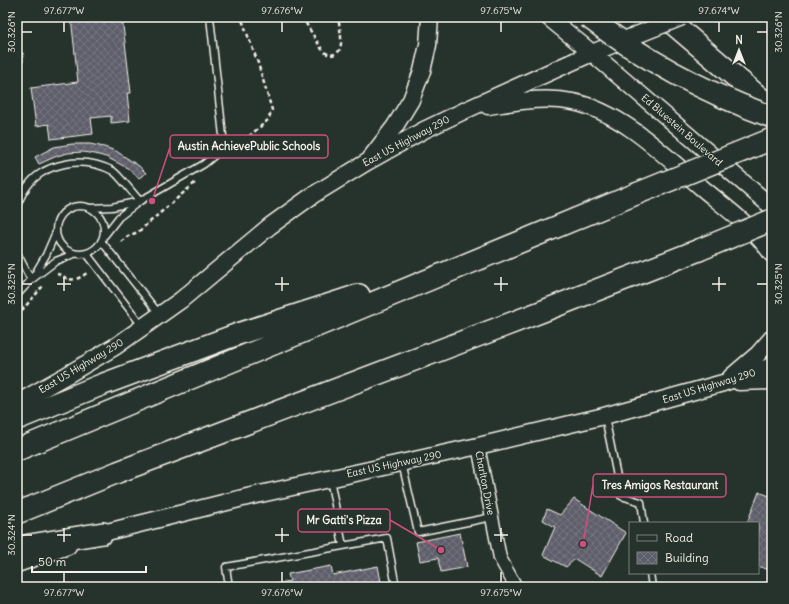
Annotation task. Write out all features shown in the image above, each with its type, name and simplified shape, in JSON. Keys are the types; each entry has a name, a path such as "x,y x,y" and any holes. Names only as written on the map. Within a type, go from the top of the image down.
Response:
{"highway":[{"path":"588,17 645,57 678,75 743,106 772,117"},
{"path":"665,17 772,108"},
{"path":"17,450 772,139"},
{"path":"17,513 118,472 538,313 772,220"},
{"path":"17,419 100,385 238,334 382,287 452,270"},
{"path":"17,548 103,533"}],"main road":[{"path":"367,162 396,126 411,100 422,71 428,45 430,17"},
{"name":"Ed Bluestein Boulevard","path":"548,17 772,207"},
{"name":"East US Highway 290","path":"17,403 116,346 181,300 270,226 313,195 367,162 424,130 468,109 592,53 682,17"},
{"path":"468,109 542,99 573,102 587,106 610,116 651,144 734,214 765,244 772,254"},
{"path":"723,383 758,354 772,338"},
{"name":"East US Highway 290","path":"17,564 103,533 247,497 478,446 604,416 723,383 772,366"},
{"path":"723,383 772,381"}],"street":[{"name":"Charlton Drive","path":"478,446 500,558 516,587"}],"lane":[{"path":"56,232 61,245 67,251 80,255 87,254 98,247 105,234 119,217 140,201 204,164 221,150 223,146 223,136 210,17"},
{"path":"17,205 30,183 43,172 59,165 76,162 93,163 115,172 140,201"},
{"path":"90,208 112,207 140,201"},
{"path":"31,280 46,255 56,232 57,223 66,210 82,206 97,212 105,226 105,234"},
{"path":"102,242 160,315"},
{"path":"17,253 31,280"},
{"path":"17,295 31,280 56,261 74,254"},
{"path":"87,254 143,327"},
{"path":"604,416 622,496 641,502 644,522"},
{"path":"402,463 418,532 492,517"},
{"path":"330,478 343,546"},
{"path":"229,587 226,568 387,538 396,587"},
{"path":"650,574 652,587"}],"path":[{"path":"302,17 323,51 333,55 338,53 341,49 338,17"},
{"path":"56,274 73,279 80,278 88,272"},
{"path":"17,316 47,282"}],"building":[{"path":"71,17 122,17 131,93 127,93 130,121 111,123 111,116 91,118 93,134 51,139 49,124 36,126 31,88 78,82"},
{"path":"18,53 23,53 23,62 18,62"},
{"path":"72,144 90,144 116,151 139,166 146,173 139,178 127,168 106,157 83,152 68,153 57,156 39,164 35,157 54,147"},
{"path":"18,169 24,176 17,185 17,170"},
{"path":"759,492 772,497 772,571 759,566 759,522 747,522"},
{"path":"574,499 626,533 602,576 575,559 566,567 543,555 555,527 543,520 547,509 560,515"},
{"path":"460,533 467,567 441,572 438,558 420,561 416,542"},
{"path":"331,566 333,575 378,566 382,587 276,587 275,584 290,581 288,574"}],"place":[{"name":"Austin AchievePublic Schools","path":"152,201"},
{"name":"Tres Amigos Restaurant","path":"583,544"},
{"name":"Mr Gatti's Pizza","path":"441,550"}]}
